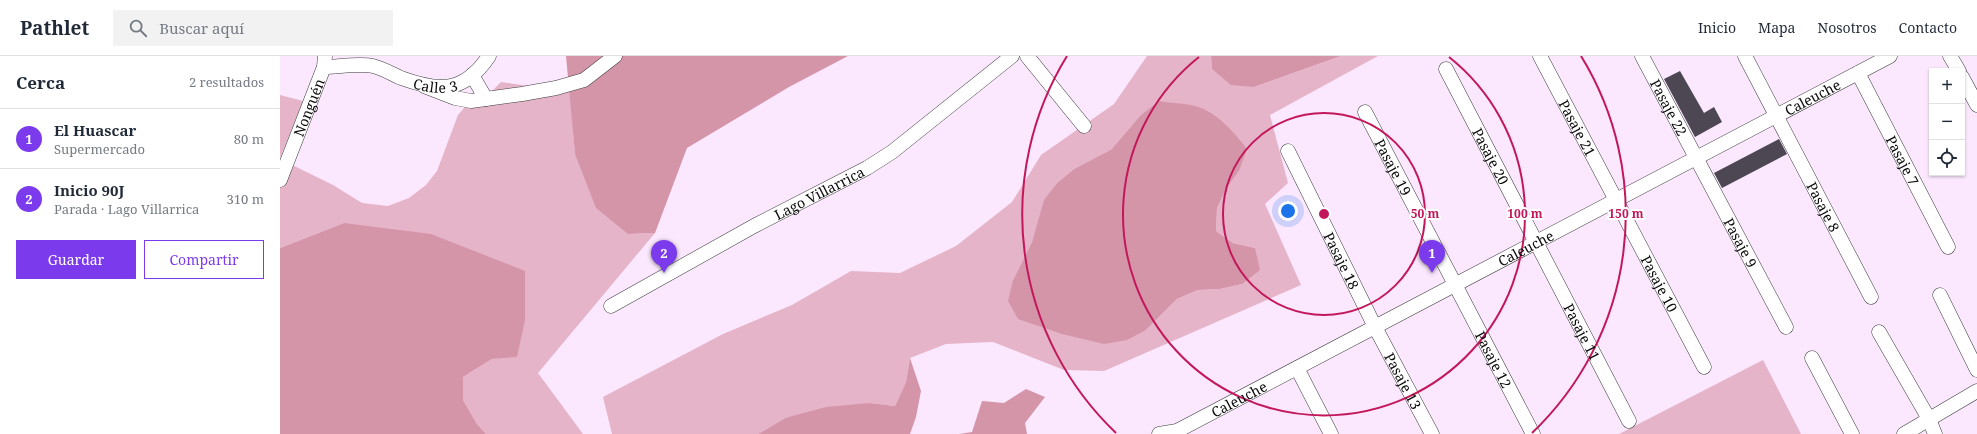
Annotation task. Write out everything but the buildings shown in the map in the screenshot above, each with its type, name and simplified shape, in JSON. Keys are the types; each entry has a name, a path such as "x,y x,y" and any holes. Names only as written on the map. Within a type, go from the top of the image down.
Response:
{"street":[{"path":"362,56 373,66"},
{"name":"Calle 3","path":"373,66 424,86 449,87 461,84 472,75 489,56"},
{"path":"424,86 455,98 471,101 486,99 556,88 584,80 615,56"},
{"name":"Lago Villarrica","path":"611,306 754,226 867,168 892,152 1012,56"},
{"path":"1028,56 1084,126"},
{"name":"Pasaje 21","path":"1540,56 1615,201"},
{"name":"Pasaje 22","path":"1642,56 1696,158"},
{"name":"Pasaje 8","path":"1745,56 1871,297"},
{"name":"Caleuche","path":"1159,434 1178,431 1890,56"},
{"path":"1950,56 1956,68"},
{"path":"324,61 373,66"},
{"name":"Nonguén","path":"280,180 324,61"},
{"name":"Pasaje 20","path":"1446,69 1535,243"},
{"name":"Pasaje 7","path":"1858,73 1948,247"},
{"path":"472,75 486,99"},
{"path":"1965,83 1977,105"},
{"name":"Pasaje 19","path":"1365,112 1454,285"},
{"name":"Pasaje 18","path":"1288,151 1375,327"},
{"name":"Pasaje 9","path":"1696,158 1786,327"},
{"name":"Pasaje 10","path":"1615,201 1704,367"},
{"name":"Pasaje 11","path":"1535,243 1629,421"},
{"name":"Pasaje 12","path":"1454,285 1533,434"},
{"path":"1940,295 1977,370"},
{"name":"Pasaje 13","path":"1375,327 1432,434"},
{"path":"1880,332 1929,419 1935,434"},
{"path":"1812,358 1852,434"},
{"path":"1297,368 1331,434"},
{"path":"1904,434 1977,391"}],"shaded area":[{"path":"566,56 848,56 789,87 687,148 655,233 628,234 596,208 575,154"},
{"path":"1147,56 1211,56 1212,69 1254,87 1341,56 1378,56 1270,115 1288,183 1265,204 1301,285 1104,371 1064,370 993,342 946,344 910,358 906,382 895,406 870,403 785,418 758,434 612,434 603,397 723,334 792,305 851,271 900,273 956,246 1012,202 1041,155 1114,104","holes":["1112,149 1239,171 1226,189 1217,208 1216,231 1233,243 1255,248 1242,284 1220,289 1198,290 1177,299 1146,330 1013,280 1032,242 1045,200 1057,183 1074,169"]},
{"path":"1211,56 1341,56 1254,87 1231,85 1212,69"},
{"path":"501,82 570,92 575,154 628,234 655,233 538,373 583,434 486,434 477,424 463,400 463,377 492,359 507,357 344,223 280,248 280,159 333,185 362,203 388,206 409,198 426,185 437,171 458,115 470,101 485,98"},
{"path":"280,95 303,101 280,158"},
{"path":"1159,101 1191,105 1211,113 1231,130 1247,149 1239,171 1226,189 1217,208 1216,231 1233,243 1255,248 1260,270 1242,284 1220,289 1198,290 1177,299 1146,330 1127,340 1104,344 1062,334 1018,319 1008,301 1013,280 1032,242 1044,200 1057,183 1074,169 1112,149 1141,115"},
{"path":"344,223 431,234 525,271 525,320 517,357 492,359 463,377 463,400 477,424 486,434 280,434 280,248"},
{"path":"910,358 921,391 916,417 910,434 758,434 785,418 826,407 870,403 895,406 906,382"},
{"path":"1763,360 1801,434 1619,434"},
{"path":"1026,389 1045,397 1025,423 1027,434 959,434 972,432 982,401 1004,403"}],"place":[{"name":"Inicio 90J","path":"664,273"},
{"name":"El Huascar","path":"1432,273"}]}
